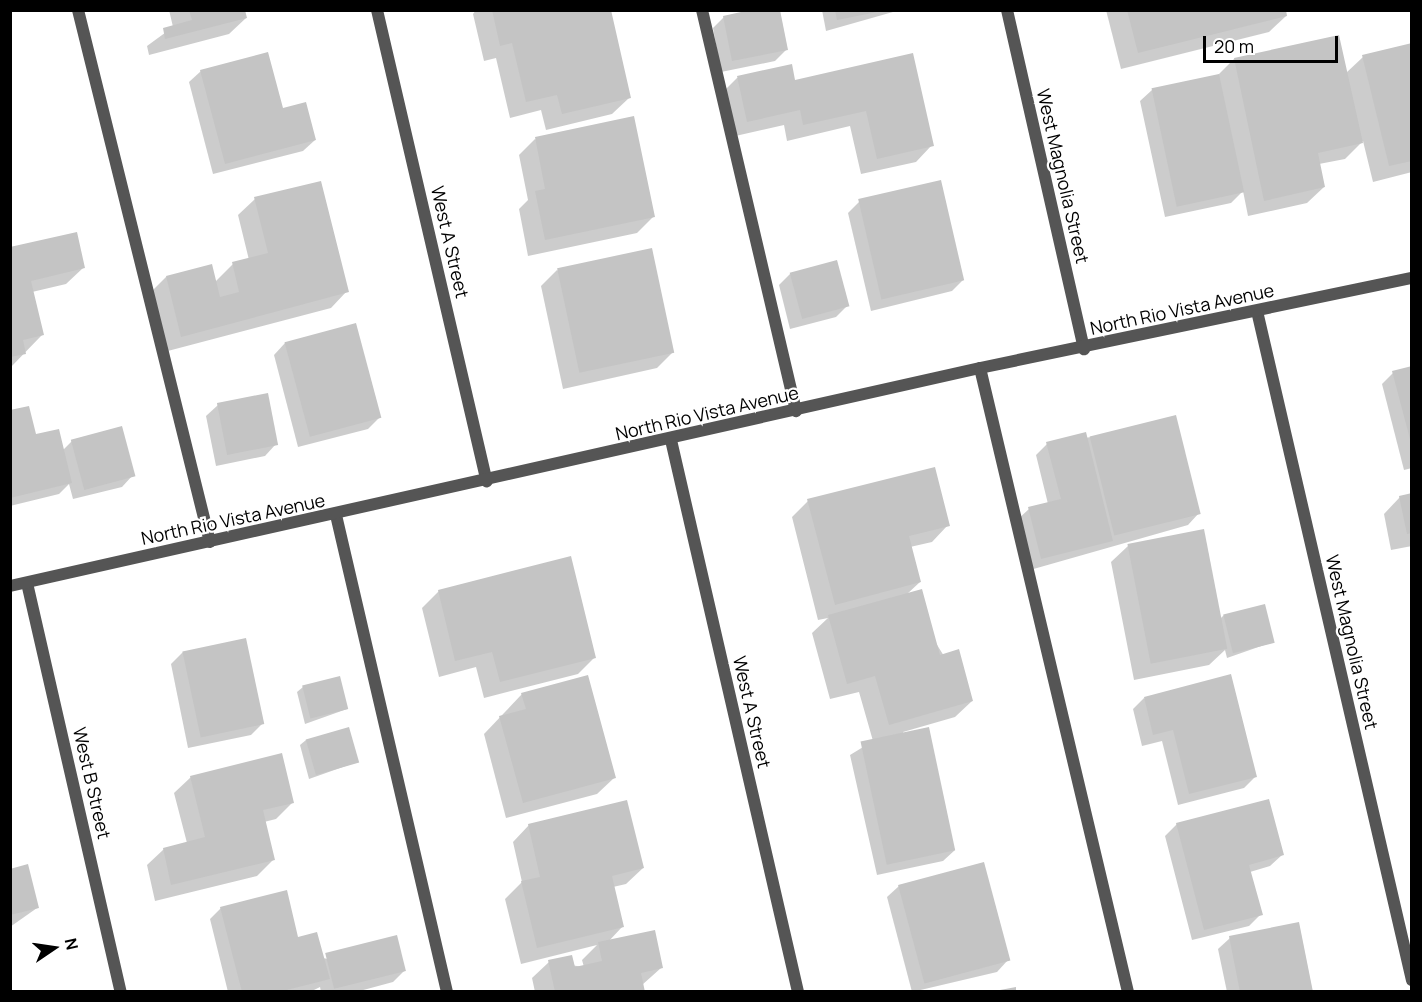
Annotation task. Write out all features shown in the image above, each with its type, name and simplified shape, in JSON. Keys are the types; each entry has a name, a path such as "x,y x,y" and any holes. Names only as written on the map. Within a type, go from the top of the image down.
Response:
{"street":[{"path":"78,10 210,542"},
{"name":"West A Street","path":"377,10 487,481"},
{"path":"702,10 796,411"},
{"name":"West Magnolia Street","path":"1007,10 1084,349"},
{"name":"North Rio Vista Avenue","path":"10,586 671,440 980,368 1084,349 1412,278"},
{"name":"West Magnolia Street","path":"1257,311 1412,980"},
{"path":"980,368 1128,992"},
{"name":"West A Street","path":"671,440 798,992"},
{"path":"336,515 447,992"},
{"name":"West B Street","path":"27,583 121,992"}],"building":[{"path":"189,10 245,10 247,18 165,39 163,28 192,20"},
{"path":"492,10 611,10 631,98 562,114 557,95 526,102 512,43 500,46"},
{"path":"750,10 780,10 788,50 732,61 723,16"},
{"path":"835,10 877,10 877,12 837,20"},
{"path":"1127,10 1286,10 1287,16 1138,53"},
{"path":"1339,35 1363,143 1318,153 1325,187 1264,201 1234,58"},
{"path":"1412,43 1412,161 1389,166 1362,55"},
{"path":"268,52 283,108 306,102 316,140 225,164 200,70"},
{"path":"913,53 934,146 877,159 866,111 803,125 800,110 747,122 737,76 792,64 795,80"},
{"path":"1219,74 1244,192 1177,207 1152,88"},
{"path":"634,116 655,217 545,240 535,191 545,189 535,137"},
{"path":"941,180 964,280 881,299 858,199"},
{"path":"321,181 349,292 181,337 166,276 212,264 220,297 239,292 232,262 268,253 254,197"},
{"path":"77,232 85,268 31,281 44,335 23,340 26,354 10,357 10,247"},
{"path":"652,248 674,353 579,373 557,268"},
{"path":"837,260 849,306 802,319 790,273"},
{"path":"356,323 381,418 310,437 285,342"},
{"path":"1412,366 1412,443 1411,443 1392,371"},
{"path":"268,393 278,445 227,455 217,403"},
{"path":"29,406 36,434 59,429 72,483 10,498 10,410"},
{"path":"1176,415 1201,514 1114,536 1090,437"},
{"path":"122,426 135,476 84,490 71,440"},
{"path":"1086,432 1113,541 1041,559 1028,507 1061,499 1046,442"},
{"path":"935,467 950,526 909,536 921,582 835,605 807,499"},
{"path":"1412,493 1412,533 1407,534 1399,496"},
{"path":"1204,529 1227,649 1151,664 1127,544"},
{"path":"571,556 596,658 500,682 492,652 455,661 438,590"},
{"path":"922,589 940,655 959,649 973,701 889,725 875,676 847,684 828,615"},
{"path":"1265,604 1275,643 1233,653 1223,614"},
{"path":"246,638 264,724 201,738 182,652"},
{"path":"1231,674 1257,777 1189,794 1173,730 1153,735 1144,697"},
{"path":"588,675 616,778 523,803 499,716 526,709 521,693"},
{"path":"340,676 348,709 310,718 302,685"},
{"path":"349,727 359,763 316,775 306,739"},
{"path":"929,727 955,850 887,865 861,742"},
{"path":"282,753 294,803 263,810 275,860 171,885 163,848 205,837 190,776"},
{"path":"1269,799 1284,855 1249,865 1263,915 1204,930 1176,823"},
{"path":"627,800 644,868 612,876 624,927 537,948 521,881 540,877 528,824"},
{"path":"984,862 1010,961 924,984 898,885"},
{"path":"28,864 39,908 10,915 10,869"},
{"path":"287,890 298,937 317,932 330,979 279,992 242,992 220,907"},
{"path":"1299,922 1313,992 1240,992 1229,936"},
{"path":"655,930 663,968 641,973 645,992 555,992 548,960 572,955 575,967 602,961 598,942"},
{"path":"397,935 406,971 334,989 325,953"},
{"path":"1016,987 1016,992 1000,992 1000,990"}]}
